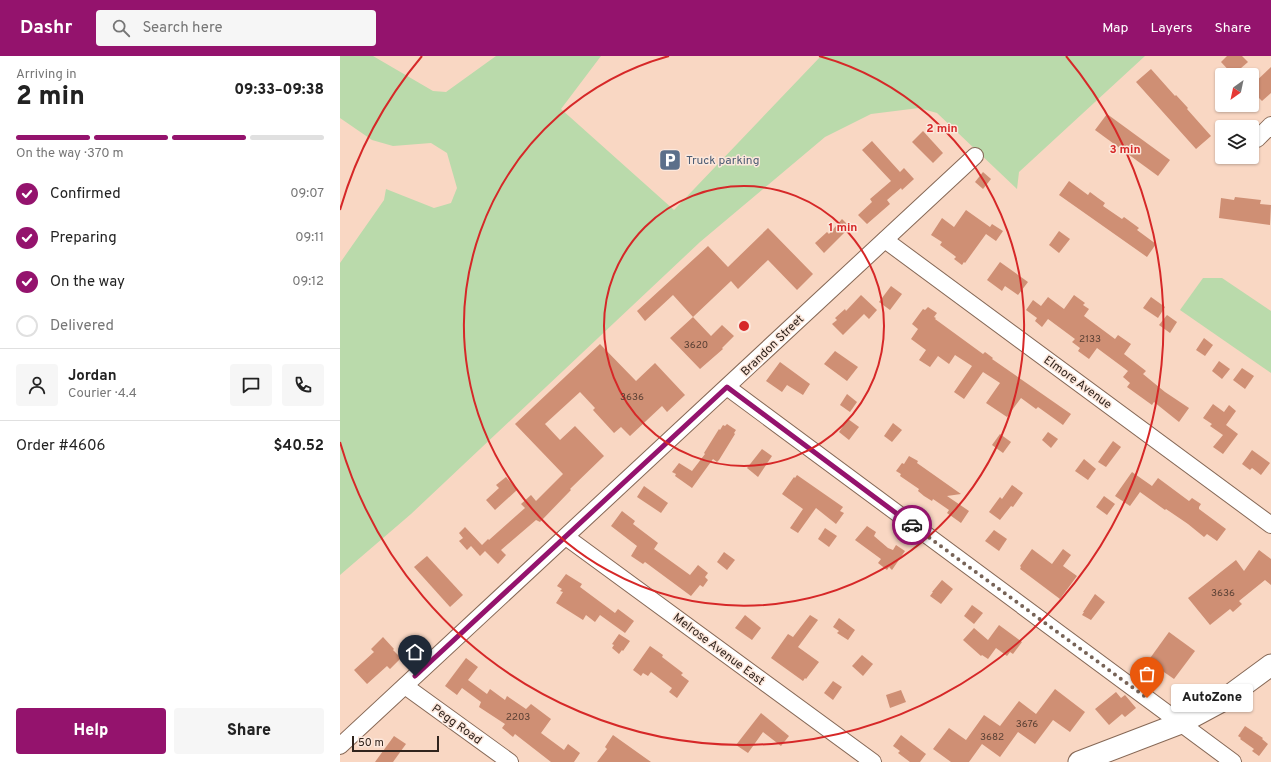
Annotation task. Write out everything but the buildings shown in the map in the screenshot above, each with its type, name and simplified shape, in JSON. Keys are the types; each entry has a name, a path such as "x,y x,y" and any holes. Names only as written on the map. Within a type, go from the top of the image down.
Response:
{"main road":[{"path":"1079,762 1181,723 1222,701 1271,665"}],"street":[{"path":"1259,137 1271,125"},
{"name":"Brandon Street","path":"340,746 727,387 805,312 975,156"},
{"name":"Elmore Avenue","path":"885,240 1271,525"},
{"path":"727,387 1233,762"},
{"name":"Melrose Avenue East","path":"566,537 873,762"},
{"name":"Pegg Road","path":"405,686 510,762"}],"green space":[{"path":"340,56 373,56 433,91 446,92 496,56 601,56 561,109 674,210 821,56 1145,56 1019,172 1017,189 937,113 919,108 871,114 825,137 700,242 411,514 340,575 340,263 384,200 386,189 434,208 451,203 457,188 447,153 431,143 393,146 372,140 340,118"},
{"path":"1203,278 1222,278 1271,311 1271,373 1180,310"}],"way so far":[{"path":"912,525 1147,698"}],"place":[{"name":"Truck parking","path":"670,160"},
{"name":"AutoZone","path":"1147,698"}],"route":[{"path":"415,676 727,387 912,525"}]}
